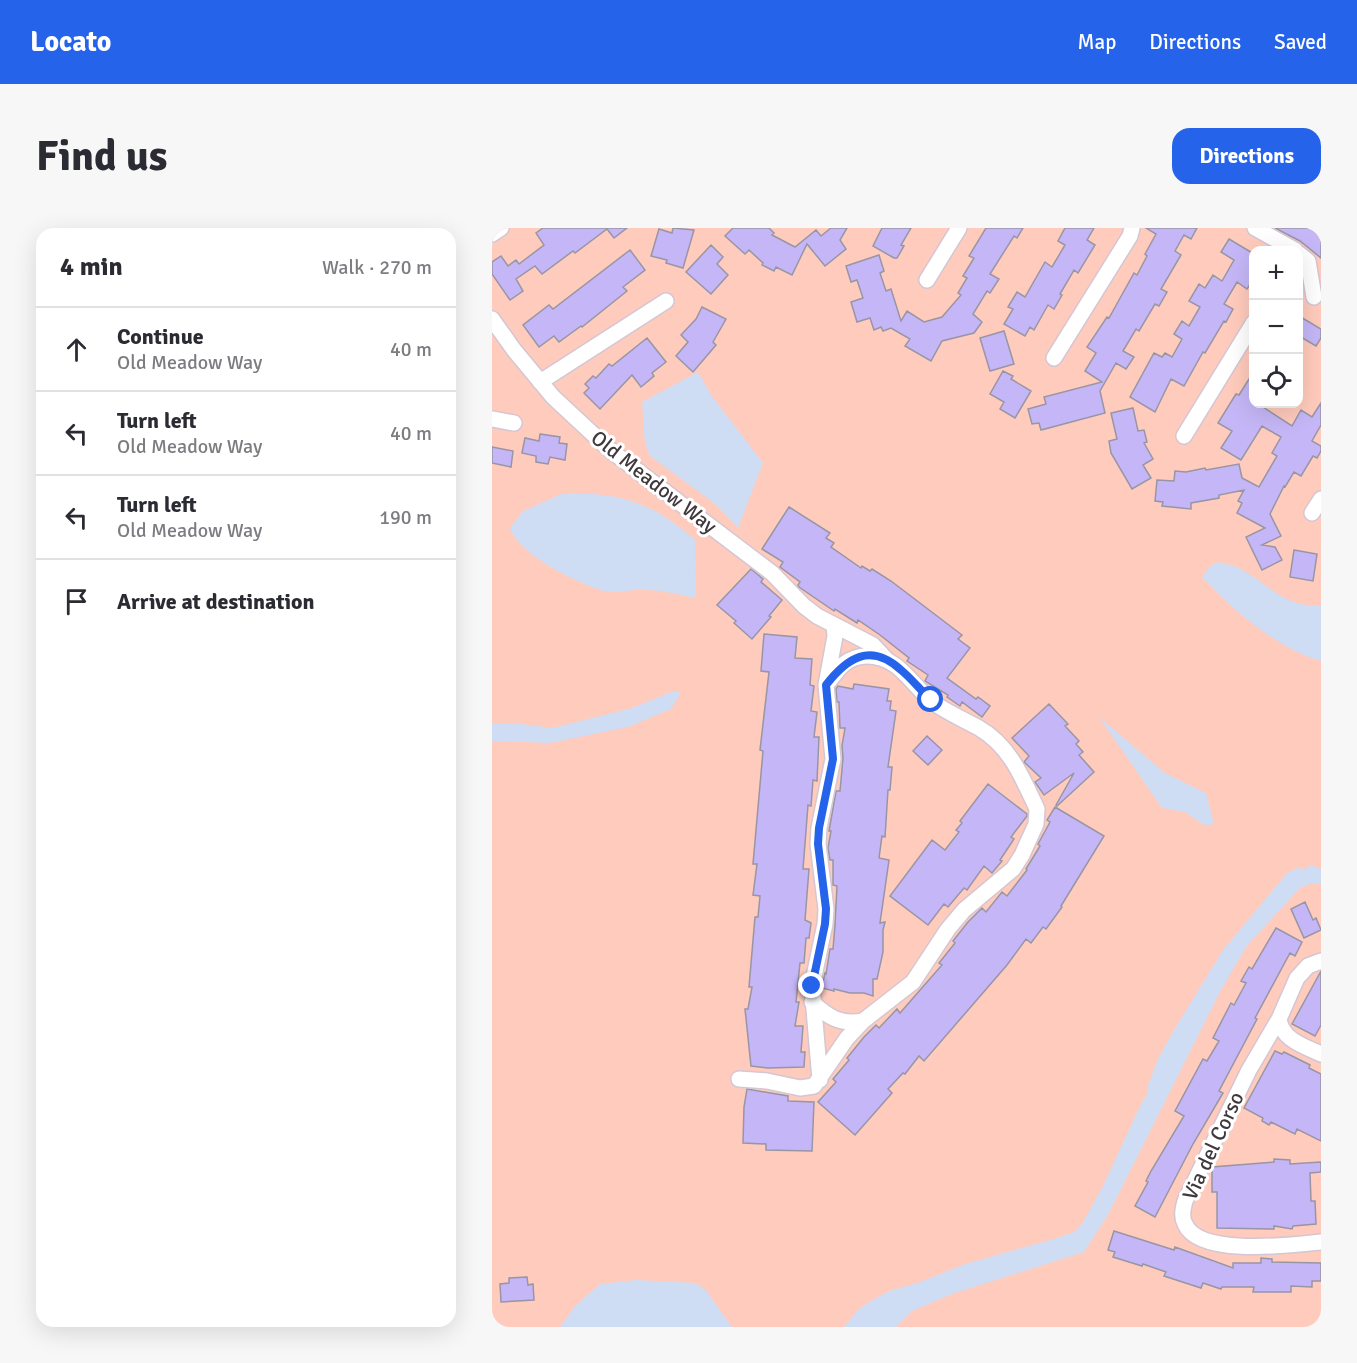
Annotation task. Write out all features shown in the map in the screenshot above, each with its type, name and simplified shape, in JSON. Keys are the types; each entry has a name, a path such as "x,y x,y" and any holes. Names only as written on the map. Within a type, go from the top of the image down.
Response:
{"street":[{"path":"492,234 501,228"},
{"path":"927,280 959,228"},
{"path":"1054,358 1130,236 1132,228"},
{"path":"1255,228 1286,246"},
{"path":"1303,257 1308,261 1318,299"},
{"path":"1303,294 1318,299"},
{"path":"540,382 666,301"},
{"name":"Old Meadow Way","path":"492,319 540,382 610,450 772,573 804,606 873,645 890,662 901,669 931,700 944,710 980,729 1005,749 1016,765 1037,809 1037,816 1023,855 1013,869 953,922 913,982 863,1021 847,1038 820,1080"},
{"path":"1184,436 1249,330"},
{"path":"492,419 514,423"},
{"path":"1312,513 1321,499"},
{"path":"739,1079 767,1081 808,1089 820,1080 818,1041 812,1002 813,978 826,909 818,844 833,759 826,685 835,636 834,625"},
{"path":"826,685 844,664 858,657 877,657 890,662"},
{"name":"Via del Corso","path":"1321,961 1302,971 1281,1010 1279,1019 1249,1070 1185,1201 1182,1214 1184,1222 1194,1235 1228,1246 1321,1242"},
{"path":"812,1002 834,1020 853,1023 863,1021"},
{"path":"1279,1019 1284,1034 1321,1054"}],"shaded area":[{"path":"492,228 1321,228 1321,1327 492,1327"}],"water":[{"path":"698,372 711,395 763,463 738,528 714,503 650,456 646,444 642,402"},
{"path":"564,493 602,495 635,502 650,508 679,527 695,540 696,598 652,590 604,591 579,582 537,558 516,538 510,528 523,511"},
{"path":"1218,562 1241,569 1287,599 1309,605 1321,605 1321,661 1305,656 1273,638 1227,602 1202,577 1210,566"},
{"path":"671,692 680,692 671,709 628,727 550,743 492,741 492,724 513,723 552,728 632,708"},
{"path":"1099,717 1165,773 1206,793 1214,824 1204,825 1185,812 1162,808"},
{"path":"1311,865 1321,869 1321,884 1312,883 1300,888 1246,947 1221,990 1109,1213 1084,1252 952,1294 912,1311 896,1327 844,1327 858,1310 889,1291 920,1282 965,1264 1074,1232 1082,1224 1103,1186 1147,1094 1158,1059 1223,950 1287,873"},
{"path":"636,1280 695,1283 705,1289 732,1327 560,1327 575,1306 600,1284"}],"building":[{"path":"543,228 627,228 614,238 607,229 542,274 535,266 516,279 523,291 510,300 492,274 492,262 501,256 508,266 516,260 519,264 544,245 536,233"},
{"path":"673,228 694,230 683,268 666,263 667,260 651,256 659,229 672,233"},
{"path":"733,228 769,228 774,233 772,235 795,247 816,230 821,236 831,228 847,228 840,240 846,249 825,266 807,244 792,275 776,267 774,271 762,265 763,263 749,250 745,254 725,236"},
{"path":"882,228 911,228 901,245 904,246 897,258 873,246"},
{"path":"986,228 1023,228 1017,238 1014,236 990,274 999,279 990,293 987,291 973,314 982,322 974,333 942,341 931,361 905,346 910,339 891,328 883,331 881,327 874,330 870,318 857,322 851,302 863,298 857,280 851,282 846,266 879,255 884,271 880,273 886,291 891,289 901,321 907,311 924,322 942,317 961,295 958,293 967,278 963,276 974,258 969,256"},
{"path":"1065,228 1094,228 1087,240 1095,245 1078,273 1074,270 1054,309 1048,305 1034,330 1030,327 1025,336 1004,324 1013,309 1008,307 1017,292 1025,297 1045,262 1052,267 1065,245 1058,241"},
{"path":"1146,228 1197,228 1191,239 1184,235 1175,251 1181,255 1161,289 1167,292 1159,306 1155,304 1139,331 1136,329 1123,351 1134,357 1126,369 1116,363 1100,391 1105,413 1041,430 1039,423 1032,424 1028,409 1046,404 1044,397 1102,382 1085,371 1096,353 1087,347 1107,317 1109,318 1134,273 1137,275 1147,256 1145,254 1156,234"},
{"path":"1275,228 1321,228 1321,258 1300,241"},
{"path":"1229,239 1249,251 1249,286 1247,289 1237,282 1224,304 1233,309 1226,322 1224,321 1205,353 1203,352 1184,386 1171,379 1155,412 1130,397 1154,353 1162,357 1165,353 1172,357 1182,339 1174,334 1182,321 1189,326 1200,307 1189,301 1199,284 1205,288 1213,275 1222,281 1234,260 1221,252"},
{"path":"711,245 723,257 717,264 728,275 711,294 686,272"},
{"path":"630,250 645,270 623,287 627,291 559,342 554,336 539,347 523,325 549,305 553,309"},
{"path":"702,307 726,319 713,342 716,345 693,372 676,356 688,342 681,335 696,319"},
{"path":"1303,318 1321,329 1321,338 1316,346 1303,338"},
{"path":"1004,331 1014,364 990,371 980,338"},
{"path":"647,338 666,362 652,373 654,376 641,387 632,375 600,409 584,393 589,388 585,384"},
{"path":"1003,371 1013,376 1011,379 1031,391 1015,418 1000,409 1004,402 990,394"},
{"path":"1249,379 1249,408 1265,408 1292,426 1301,410 1312,417 1321,403 1321,425 1312,441 1321,446 1321,451 1317,458 1313,456 1301,476 1294,472 1270,514 1281,536 1262,545 1275,547 1282,560 1262,570 1246,537 1265,528 1237,513 1242,503 1238,501 1244,490 1219,495 1219,498 1191,503 1191,509 1162,506 1163,502 1155,501 1157,480 1174,481 1175,471 1186,472 1205,468 1206,470 1239,464 1242,478 1259,487 1277,456 1272,453 1281,437 1262,426 1241,460 1221,448 1232,431 1218,423 1236,394 1239,395"},
{"path":"1133,408 1138,431 1144,430 1147,442 1144,443 1153,459 1143,465 1151,478 1132,489 1111,453 1109,441 1117,439 1111,413"},
{"path":"540,434 560,437 559,443 567,444 565,460 550,457 548,464 536,462 536,456 522,453 525,438 539,441"},
{"path":"492,447 513,451 511,467 492,463"},
{"path":"789,507 830,533 826,538 834,543 831,547 861,568 862,566 870,571 872,569 891,581 962,635 958,639 970,648 947,678 990,706 982,717 962,702 960,706 947,697 948,695 925,681 928,675 907,661 909,658 880,635 858,620 857,623 835,609 834,611 799,587 800,582 780,567 783,562 762,549"},
{"path":"1294,550 1317,554 1313,581 1290,577"},
{"path":"751,569 763,579 761,582 782,600 752,639 717,605"},
{"path":"764,634 797,637 795,658 812,659 810,685 814,686 811,711 817,712 814,737 819,737 817,781 813,780 811,806 808,805 803,869 809,869 805,920 811,923 809,938 806,938 804,963 800,963 796,1002 799,1002 795,1026 803,1026 801,1052 805,1052 804,1067 751,1066 745,1009 748,1009 752,987 749,987 755,917 758,917 760,896 753,895 757,864 753,864 763,751 760,750 769,672 761,671"},
{"path":"854,684 889,689 887,701 891,701 890,710 896,711 888,767 892,767 885,837 882,836 879,858 889,860 880,923 885,922 883,952 877,979 873,979 873,996 822,988 830,949 833,949 837,886 833,885 833,860 830,860 828,848 836,791 840,791 845,728 840,728 836,689 838,686 853,689"},
{"path":"1049,704 1068,724 1065,726 1079,741 1076,744 1083,752 1079,755 1094,772 1057,806 1074,773 1044,795 1035,782 1041,778 1024,762 1029,756 1012,738"},
{"path":"927,736 942,750 928,765 913,751"},
{"path":"988,784 1027,816 1011,837 1014,839 1000,860 1002,861 992,873 984,866 967,890 964,888 948,907 944,904 928,925 890,896 932,840 945,850 959,832 956,830 962,823 960,821"},
{"path":"1055,807 1104,836 1062,907 1046,929 1043,927 1031,943 1026,939 1007,965 924,1061 919,1056 905,1074 903,1073 888,1089 892,1093 855,1135 818,1102 836,1082 833,1079 864,1037 876,1025 879,1028 897,1009 900,1013 942,965 939,963 968,922 982,908 986,912 1002,892 1007,896 1027,870 1040,846 1038,844 1050,822 1047,820"},
{"path":"1305,902 1313,920 1316,918 1321,930 1304,938 1291,909"},
{"path":"1276,928 1302,942 1295,956 1290,953 1255,1018 1257,1019 1219,1091 1223,1093 1155,1217 1135,1206 1148,1182 1146,1181 1151,1171 1184,1116 1175,1111 1203,1059 1207,1061 1219,1041 1213,1038 1231,1003 1234,1005 1246,983 1241,981 1249,967 1252,969"},
{"path":"1321,971 1321,1025 1315,1036 1292,1024"},
{"path":"1275,1051 1282,1054 1284,1052 1310,1065 1309,1068 1321,1074 1321,1141 1297,1129 1295,1134 1271,1122 1269,1125 1262,1121 1263,1118 1244,1108"},
{"path":"747,1089 788,1096 788,1101 814,1102 812,1151 766,1150 766,1144 743,1143"},
{"path":"1274,1159 1290,1160 1290,1164 1321,1162 1321,1172 1310,1173 1311,1201 1315,1201 1316,1224 1293,1226 1292,1229 1274,1226 1274,1229 1217,1228 1217,1192 1212,1192 1212,1167 1274,1162"},
{"path":"1114,1231 1174,1250 1175,1247 1233,1268 1233,1263 1261,1263 1261,1258 1272,1259 1272,1262 1321,1263 1321,1281 1312,1281 1312,1287 1291,1286 1291,1292 1253,1292 1254,1287 1222,1287 1221,1289 1203,1283 1201,1288 1164,1276 1166,1272 1113,1257 1115,1252 1108,1250"},
{"path":"527,1277 528,1285 533,1284 534,1300 501,1302 500,1284 509,1283 509,1278"}],"route":[{"path":"812,986 826,909 818,844 819,828 833,759 826,685 850,660 865,656 877,657 901,669 931,700"}]}
